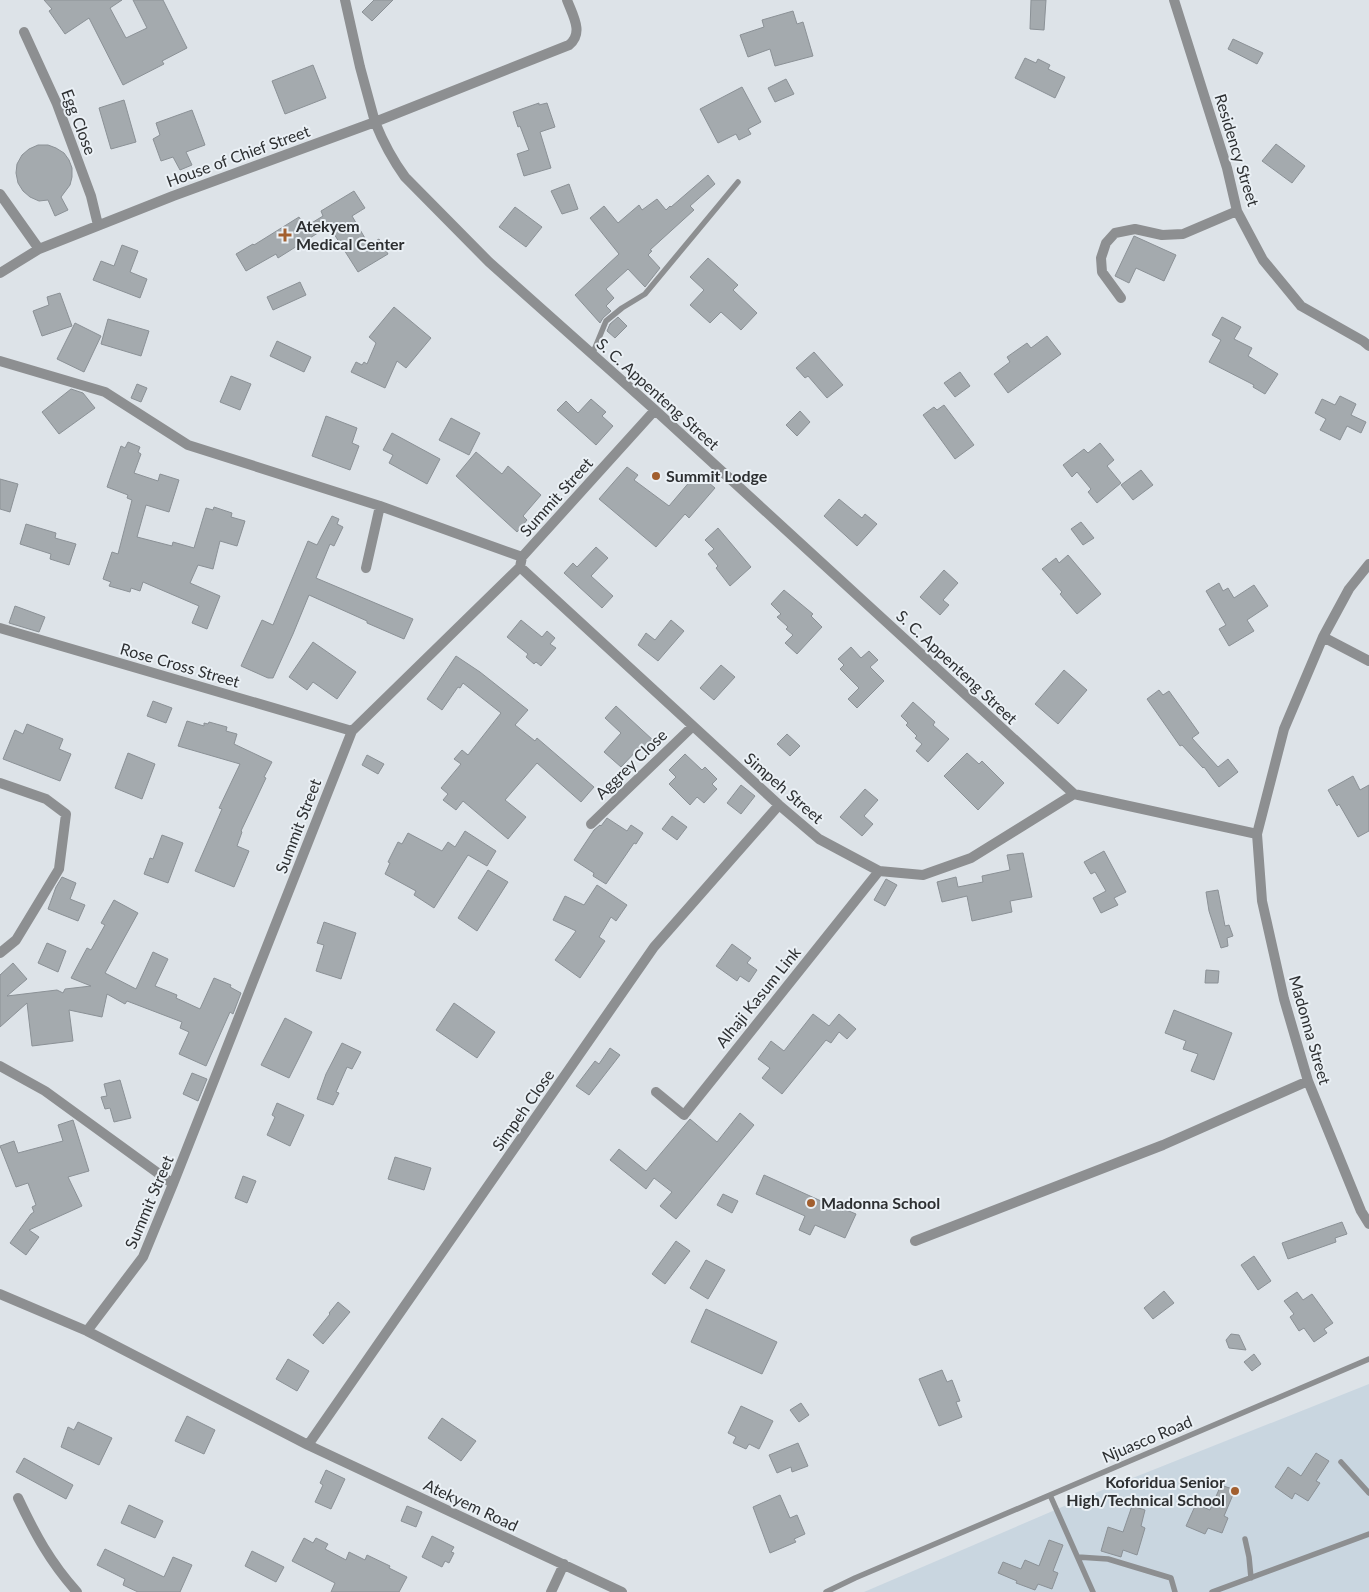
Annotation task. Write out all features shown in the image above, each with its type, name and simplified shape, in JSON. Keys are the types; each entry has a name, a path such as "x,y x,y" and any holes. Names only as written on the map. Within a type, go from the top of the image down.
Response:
{"street":[{"path":"346,0 360,67 375,122"},
{"name":"House of Chief Street","path":"0,273 39,249 98,225 375,122 568,45 574,41 577,29 567,0"},
{"name":"Residency Street","path":"1174,0 1228,168 1238,211 1263,260 1301,306 1369,346"},
{"name":"Egg Close","path":"24,32 57,104 91,196 98,225"},
{"name":"S. C. Appenteng Street","path":"375,122 384,146 405,177 489,262 655,410 1074,794"},
{"path":"0,194 39,249"},
{"path":"1121,298 1102,272 1101,258 1106,243 1115,233 1135,229 1162,235 1183,234 1238,211"},
{"path":"0,361 105,392 188,445 380,506 521,562"},
{"name":"Summit Street","path":"87,1331 143,1257 174,1184 352,731 521,562 655,410"},
{"path":"366,568 380,506"},
{"name":"Simpeh Street","path":"521,562 779,805 819,839 879,871 923,875 971,858 1074,794"},
{"name":"Madonna Street","path":"1369,564 1349,589 1323,637 1284,729 1257,834 1262,901 1284,999 1308,1081 1357,1202 1369,1224"},
{"name":"Rose Cross Street","path":"0,628 352,731"},
{"path":"1323,637 1369,661"},
{"name":"Aggrey Close","path":"591,824 693,726"},
{"path":"0,783 46,799 66,814 59,869 16,940 0,953"},
{"path":"1074,794 1257,834"},
{"name":"Simpeh Close","path":"308,1445 654,947 779,805"},
{"name":"Alhaji Kasum Link","path":"656,1092 684,1115 879,871"},
{"path":"0,1066 45,1091 174,1184"},
{"path":"915,1241 1163,1145 1308,1081"},
{"path":"0,1294 87,1331"},
{"name":"Atekyem Road","path":"87,1331 308,1445 622,1592"},
{"path":"18,1498 38,1540 62,1575 77,1592"},
{"path":"551,1592 564,1564"}],"lane":[{"path":"592,354 606,321 622,308 645,294 738,182"},
{"name":"Njuasco Road","path":"826,1592 1369,1359"},
{"path":"1341,1462 1369,1493"},
{"path":"1050,1495 1093,1592"},
{"path":"1212,1592 1369,1534"},
{"path":"1245,1539 1251,1578"},
{"path":"1078,1557 1108,1559 1171,1578 1175,1592"}],"shaded area":[{"name":"Koforidua Senior High/Technical School","path":"1369,1384 1369,1592 864,1592 1090,1495"}],"building":[{"path":"44,0 122,0 110,8 126,38 147,28 133,0 163,0 187,48 162,61 164,64 123,85 89,18 65,34 49,11 52,9"},
{"path":"374,0 393,0 372,21 362,12"},
{"path":"1031,0 1046,0 1044,30 1030,29"},
{"path":"793,11 797,24 803,22 813,56 775,66 770,49 748,57 740,35 764,27 762,20"},
{"path":"1233,39 1263,53 1257,64 1228,49"},
{"path":"1025,58 1036,63 1038,59 1050,65 1048,69 1065,77 1055,98 1015,78"},
{"path":"313,65 326,98 285,114 272,81"},
{"path":"786,79 794,94 775,102 768,88"},
{"path":"742,87 761,122 748,129 751,134 739,140 736,134 718,143 700,109"},
{"path":"124,100 136,142 111,149 99,108"},
{"path":"539,103 539,105 547,103 555,127 540,132 551,168 524,176 517,154 529,150 513,112"},
{"path":"192,110 205,145 186,152 192,165 180,170 173,157 161,161 153,139 160,135 156,123"},
{"path":"1276,144 1305,166 1292,183 1262,161"},
{"path":"38,145 48,145 64,153 72,168 70,185 61,197 68,210 55,216 48,200 39,201 30,197 18,183 17,164 22,155"},
{"path":"708,175 715,184 690,206 694,210 650,250 652,251 648,255 660,268 645,287 628,269 606,289 614,298 606,306 611,311 600,323 575,295 619,254 590,218 604,206 618,223 639,205 642,210 657,199 666,210"},
{"path":"569,184 578,209 562,214 551,191"},
{"path":"354,191 365,208 352,216 369,245 379,239 388,254 358,272 329,226 278,258 276,254 246,271 236,254 299,217 305,227 323,216 321,211"},
{"path":"515,207 542,227 526,247 499,227"},
{"path":"1134,236 1176,255 1164,281 1136,268 1129,283 1115,276"},
{"path":"122,245 138,251 130,272 147,279 140,298 93,280 101,261 114,266"},
{"path":"708,258 738,285 733,290 757,313 741,330 721,312 710,323 690,305 704,290 690,277"},
{"path":"300,282 306,295 273,310 267,297"},
{"path":"60,293 72,326 42,336 33,311 49,305 47,297"},
{"path":"394,307 431,338 406,368 397,361 385,388 351,372 356,362 362,365 364,362 367,364 376,343 369,337"},
{"path":"618,317 627,326 615,338 607,331 610,324"},
{"path":"1222,317 1241,327 1234,339 1252,348 1248,356 1278,374 1265,394 1253,387 1254,385 1209,362 1221,340 1212,335"},
{"path":"108,319 149,331 141,356 101,344"},
{"path":"75,323 101,336 84,372 57,359"},
{"path":"1047,336 1061,354 1008,393 994,374 1010,362 1007,357 1027,343 1031,348"},
{"path":"277,341 311,357 304,372 270,356"},
{"path":"814,352 843,385 827,398 808,376 805,378 796,368"},
{"path":"960,372 970,386 955,397 944,383"},
{"path":"231,376 251,384 240,410 220,402"},
{"path":"137,384 147,388 141,402 131,398"},
{"path":"71,389 83,393 95,408 59,434 42,412"},
{"path":"1340,396 1356,404 1351,415 1366,422 1361,433 1347,426 1340,440 1320,430 1326,419 1315,413 1322,399 1335,405"},
{"path":"591,399 606,412 602,416 613,426 596,445 557,410 566,401 578,413"},
{"path":"944,405 974,445 955,459 923,415 934,407 937,410"},
{"path":"800,411 810,422 797,436 786,425"},
{"path":"326,416 357,428 352,443 359,446 350,470 312,456"},
{"path":"451,418 480,433 469,455 439,440"},
{"path":"392,433 440,459 427,484 389,463 393,455 383,450"},
{"path":"128,442 140,447 138,452 141,454 134,473 158,481 160,474 179,480 169,512 146,505 137,537 172,546 173,542 194,548 206,508 213,510 214,507 232,513 231,517 245,521 237,546 220,541 213,569 198,565 190,583 220,596 207,629 192,623 199,606 143,582 140,591 131,588 130,592 109,586 111,582 103,579 112,552 118,554 132,500 127,498 128,495 107,487 121,446 125,448"},
{"path":"1100,443 1114,460 1107,466 1121,483 1097,503 1088,492 1091,489 1077,472 1072,477 1063,465 1084,449 1088,453"},
{"path":"476,452 502,474 508,466 541,495 523,516 527,520 517,532 456,476"},
{"path":"627,467 638,475 634,480 669,506 697,473 715,488 689,518 685,514 656,547 599,499"},
{"path":"1141,470 1153,485 1133,500 1121,485"},
{"path":"0,479 18,484 10,512 0,509"},
{"path":"839,499 862,518 865,514 877,524 857,546 824,516"},
{"path":"332,516 339,519 337,524 343,527 334,546 330,544 316,578 413,619 404,639 309,595 273,678 268,678 241,666 262,620 273,625 308,541 317,545"},
{"path":"1081,522 1094,538 1083,545 1071,529"},
{"path":"26,524 56,533 55,538 76,544 69,565 50,559 51,554 20,544"},
{"path":"718,528 751,567 730,586 708,554 714,549 705,540"},
{"path":"596,547 608,558 591,576 613,596 602,608 564,573 573,563 577,567"},
{"path":"1068,555 1101,594 1077,614 1060,594 1062,592 1042,569 1056,558 1059,563"},
{"path":"944,570 958,583 943,600 949,605 940,615 920,597"},
{"path":"1219,583 1223,591 1228,588 1234,598 1254,585 1268,606 1247,620 1254,631 1229,646 1219,629 1226,625 1206,591"},
{"path":"784,590 813,614 811,616 822,627 797,654 785,643 793,635 786,629 788,627 777,617 781,614 771,604"},
{"path":"15,606 45,617 39,632 9,623"},
{"path":"521,620 542,637 547,631 555,638 550,644 556,648 541,666 536,662 534,664 526,657 528,654 507,637"},
{"path":"671,620 684,631 658,661 638,645 646,633 655,640"},
{"path":"313,642 356,672 337,699 313,682 307,690 289,677"},
{"path":"851,647 861,658 869,651 878,660 870,667 884,681 857,708 848,699 859,688 840,669 844,665 838,659"},
{"path":"456,656 480,672 528,710 515,725 535,741 537,738 594,787 581,802 537,763 505,800 526,817 508,839 463,801 456,810 443,800 448,794 441,788 461,764 454,759 462,750 468,755 501,713 463,683 442,710 427,699"},
{"path":"721,665 735,677 714,700 700,688"},
{"path":"1064,670 1087,690 1058,724 1035,704"},
{"path":"1159,690 1163,695 1169,691 1199,733 1192,738 1218,767 1228,759 1238,772 1219,787 1204,767 1182,745 1180,746 1147,699"},
{"path":"153,701 172,708 166,723 147,716"},
{"path":"913,702 935,722 933,725 949,739 928,762 916,751 922,744 915,738 917,736 906,725 908,723 901,716"},
{"path":"616,706 654,741 645,751 640,747 621,767 604,752 621,733 605,718"},
{"path":"187,721 204,726 204,723 208,724 209,722 227,727 226,731 237,734 234,744 272,762 241,831 237,846 249,851 234,887 195,871 222,809 219,808 240,764 178,746"},
{"path":"27,724 63,739 59,749 71,754 60,781 3,759 15,730 23,734"},
{"path":"787,734 800,746 790,756 777,744"},
{"path":"128,753 155,764 142,799 115,788"},
{"path":"967,753 979,764 982,761 1004,783 978,810 944,776"},
{"path":"685,754 702,770 705,767 717,779 712,784 717,789 704,803 697,797 690,805 669,784 676,777 669,770"},
{"path":"367,755 384,764 378,774 362,765"},
{"path":"1353,776 1360,790 1369,785 1369,831 1358,837 1339,804 1337,806 1328,790"},
{"path":"741,785 755,796 741,814 727,803"},
{"path":"865,789 878,800 864,816 873,824 862,836 840,817"},
{"path":"672,816 687,827 677,840 662,829"},
{"path":"607,818 627,831 631,825 643,833 606,884 593,876 594,873 574,860 594,830 601,826"},
{"path":"465,831 496,851 487,866 468,855 434,908 414,895 416,891 385,874 390,863 388,862 398,842 402,844 408,833 442,851 448,842 455,847"},
{"path":"162,835 183,843 168,883 144,874 150,858 153,859"},
{"path":"1104,851 1126,892 1114,898 1118,905 1101,913 1093,898 1106,891 1095,872 1091,874 1084,862"},
{"path":"1023,853 1032,897 1010,901 1012,912 972,921 967,896 942,902 937,882 956,877 958,887 983,882 982,876 1010,870 1007,855"},
{"path":"488,870 508,882 477,931 458,918"},
{"path":"62,877 76,883 70,899 85,905 78,921 48,909"},
{"path":"886,879 897,885 885,906 874,900"},
{"path":"597,885 627,905 616,921 611,917 599,937 605,941 580,978 555,960 576,931 553,920 565,896 584,905"},
{"path":"1218,890 1225,926 1229,925 1233,936 1227,938 1228,946 1221,948 1209,911 1206,892"},
{"path":"114,900 138,913 105,973 136,989 153,952 168,959 155,986 177,995 176,998 200,1009 214,978 231,985 230,987 241,993 233,1014 230,1012 206,1066 179,1054 189,1032 180,1028 182,1022 127,1001 125,1004 107,994 102,1017 69,1010 73,1041 32,1046 27,1003 0,1027 0,975 13,963 27,979 7,996 57,990 63,993 65,989 91,986 71,978 87,948 91,950 105,925 101,923"},
{"path":"324,922 356,933 341,979 316,971 324,945 317,943"},
{"path":"47,943 66,951 58,972 38,963"},
{"path":"732,944 751,958 747,963 757,970 749,982 740,976 737,981 716,966"},
{"path":"1206,970 1219,971 1218,983 1205,983"},
{"path":"454,1003 495,1032 477,1058 436,1030"},
{"path":"1174,1010 1232,1033 1214,1080 1191,1071 1198,1054 1183,1049 1186,1041 1165,1033"},
{"path":"813,1014 829,1026 839,1014 856,1029 847,1039 839,1032 831,1043 826,1040 782,1094 762,1078 770,1068 758,1059 771,1041 784,1051"},
{"path":"285,1018 312,1032 289,1078 261,1065"},
{"path":"342,1043 361,1052 352,1069 347,1067 336,1092 339,1093 333,1105 317,1099 326,1074"},
{"path":"610,1048 620,1055 589,1095 576,1086 595,1061 599,1064"},
{"path":"192,1073 207,1079 198,1101 183,1094"},
{"path":"120,1080 131,1118 114,1122 110,1108 105,1109 101,1097 107,1096 104,1084"},
{"path":"277,1103 304,1115 290,1146 267,1135 275,1117 272,1115"},
{"path":"740,1113 754,1125 676,1219 660,1206 672,1192 654,1178 646,1189 610,1160 619,1149 646,1171 690,1119 717,1142"},
{"path":"73,1120 89,1171 68,1177 82,1206 29,1230 39,1237 26,1255 10,1243 34,1212 32,1207 36,1205 28,1183 16,1187 0,1146 14,1141 18,1153 63,1141 58,1125"},
{"path":"395,1157 431,1168 424,1190 388,1179"},
{"path":"764,1175 843,1211 844,1209 856,1214 845,1238 815,1225 810,1235 799,1230 805,1216 756,1194"},
{"path":"243,1176 256,1181 247,1203 235,1198"},
{"path":"723,1194 738,1201 732,1213 717,1205"},
{"path":"1342,1222 1347,1234 1335,1238 1336,1242 1288,1259 1282,1243"},
{"path":"676,1241 690,1251 665,1284 652,1274"},
{"path":"1254,1256 1271,1281 1258,1290 1241,1265"},
{"path":"706,1260 725,1270 708,1299 690,1288"},
{"path":"1164,1291 1174,1303 1153,1319 1144,1308"},
{"path":"1297,1292 1303,1300 1312,1294 1333,1323 1324,1329 1327,1333 1314,1342 1304,1328 1299,1331 1290,1317 1294,1314 1284,1301"},
{"path":"338,1302 350,1312 323,1344 313,1335"},
{"path":"706,1309 777,1342 762,1374 691,1342"},
{"path":"1231,1334 1239,1335 1246,1350 1229,1348 1226,1340"},
{"path":"1254,1354 1261,1364 1252,1371 1244,1362"},
{"path":"288,1359 309,1371 297,1391 276,1379"},
{"path":"942,1370 947,1382 952,1380 960,1401 956,1402 962,1417 939,1426 919,1379"},
{"path":"801,1403 809,1415 799,1422 790,1410"},
{"path":"741,1406 773,1421 759,1449 749,1444 746,1449 733,1443 736,1437 728,1433"},
{"path":"187,1416 215,1430 204,1454 175,1441"},
{"path":"442,1418 476,1441 461,1461 428,1438"},
{"path":"78,1422 112,1438 99,1465 61,1447 68,1427 74,1430"},
{"path":"798,1443 808,1466 792,1472 791,1467 777,1473 769,1455"},
{"path":"1316,1453 1329,1461 1316,1481 1320,1483 1308,1501 1295,1493 1292,1499 1275,1487 1288,1467 1301,1476"},
{"path":"24,1458 73,1485 66,1499 16,1472"},
{"path":"326,1470 345,1479 331,1509 315,1502 323,1485 320,1483"},
{"path":"1221,1485 1235,1490 1224,1516 1228,1518 1222,1533 1208,1528 1205,1534 1186,1526 1196,1504 1210,1510"},
{"path":"780,1495 790,1518 797,1515 805,1534 794,1539 796,1542 770,1553 753,1507"},
{"path":"129,1505 163,1521 155,1538 121,1523"},
{"path":"407,1506 422,1512 416,1527 401,1521"},
{"path":"1132,1506 1145,1510 1141,1526 1145,1528 1137,1555 1123,1550 1121,1557 1101,1551 1108,1527 1123,1532"},
{"path":"432,1536 454,1547 451,1552 454,1553 449,1563 445,1561 442,1567 422,1557"},
{"path":"304,1538 313,1543 316,1538 328,1544 325,1549 346,1560 349,1552 365,1560 367,1555 407,1577 399,1592 331,1592 335,1583 292,1561"},
{"path":"1049,1540 1063,1545 1053,1571 1058,1573 1052,1589 1038,1584 1035,1590 1016,1583 1017,1581 998,1573 1003,1562 1021,1569 1025,1560 1039,1566"},
{"path":"105,1549 164,1577 173,1557 192,1565 180,1592 138,1592 123,1585 125,1579 97,1565"},
{"path":"252,1551 284,1567 276,1582 245,1566"}],"place":[{"name":"Atekyem Medical Center","path":"285,235"},
{"name":"Summit Lodge","path":"656,476"},
{"name":"Madonna School","path":"811,1203"},
{"name":"Koforidua Senior High/Technical School","path":"1235,1491"}]}
